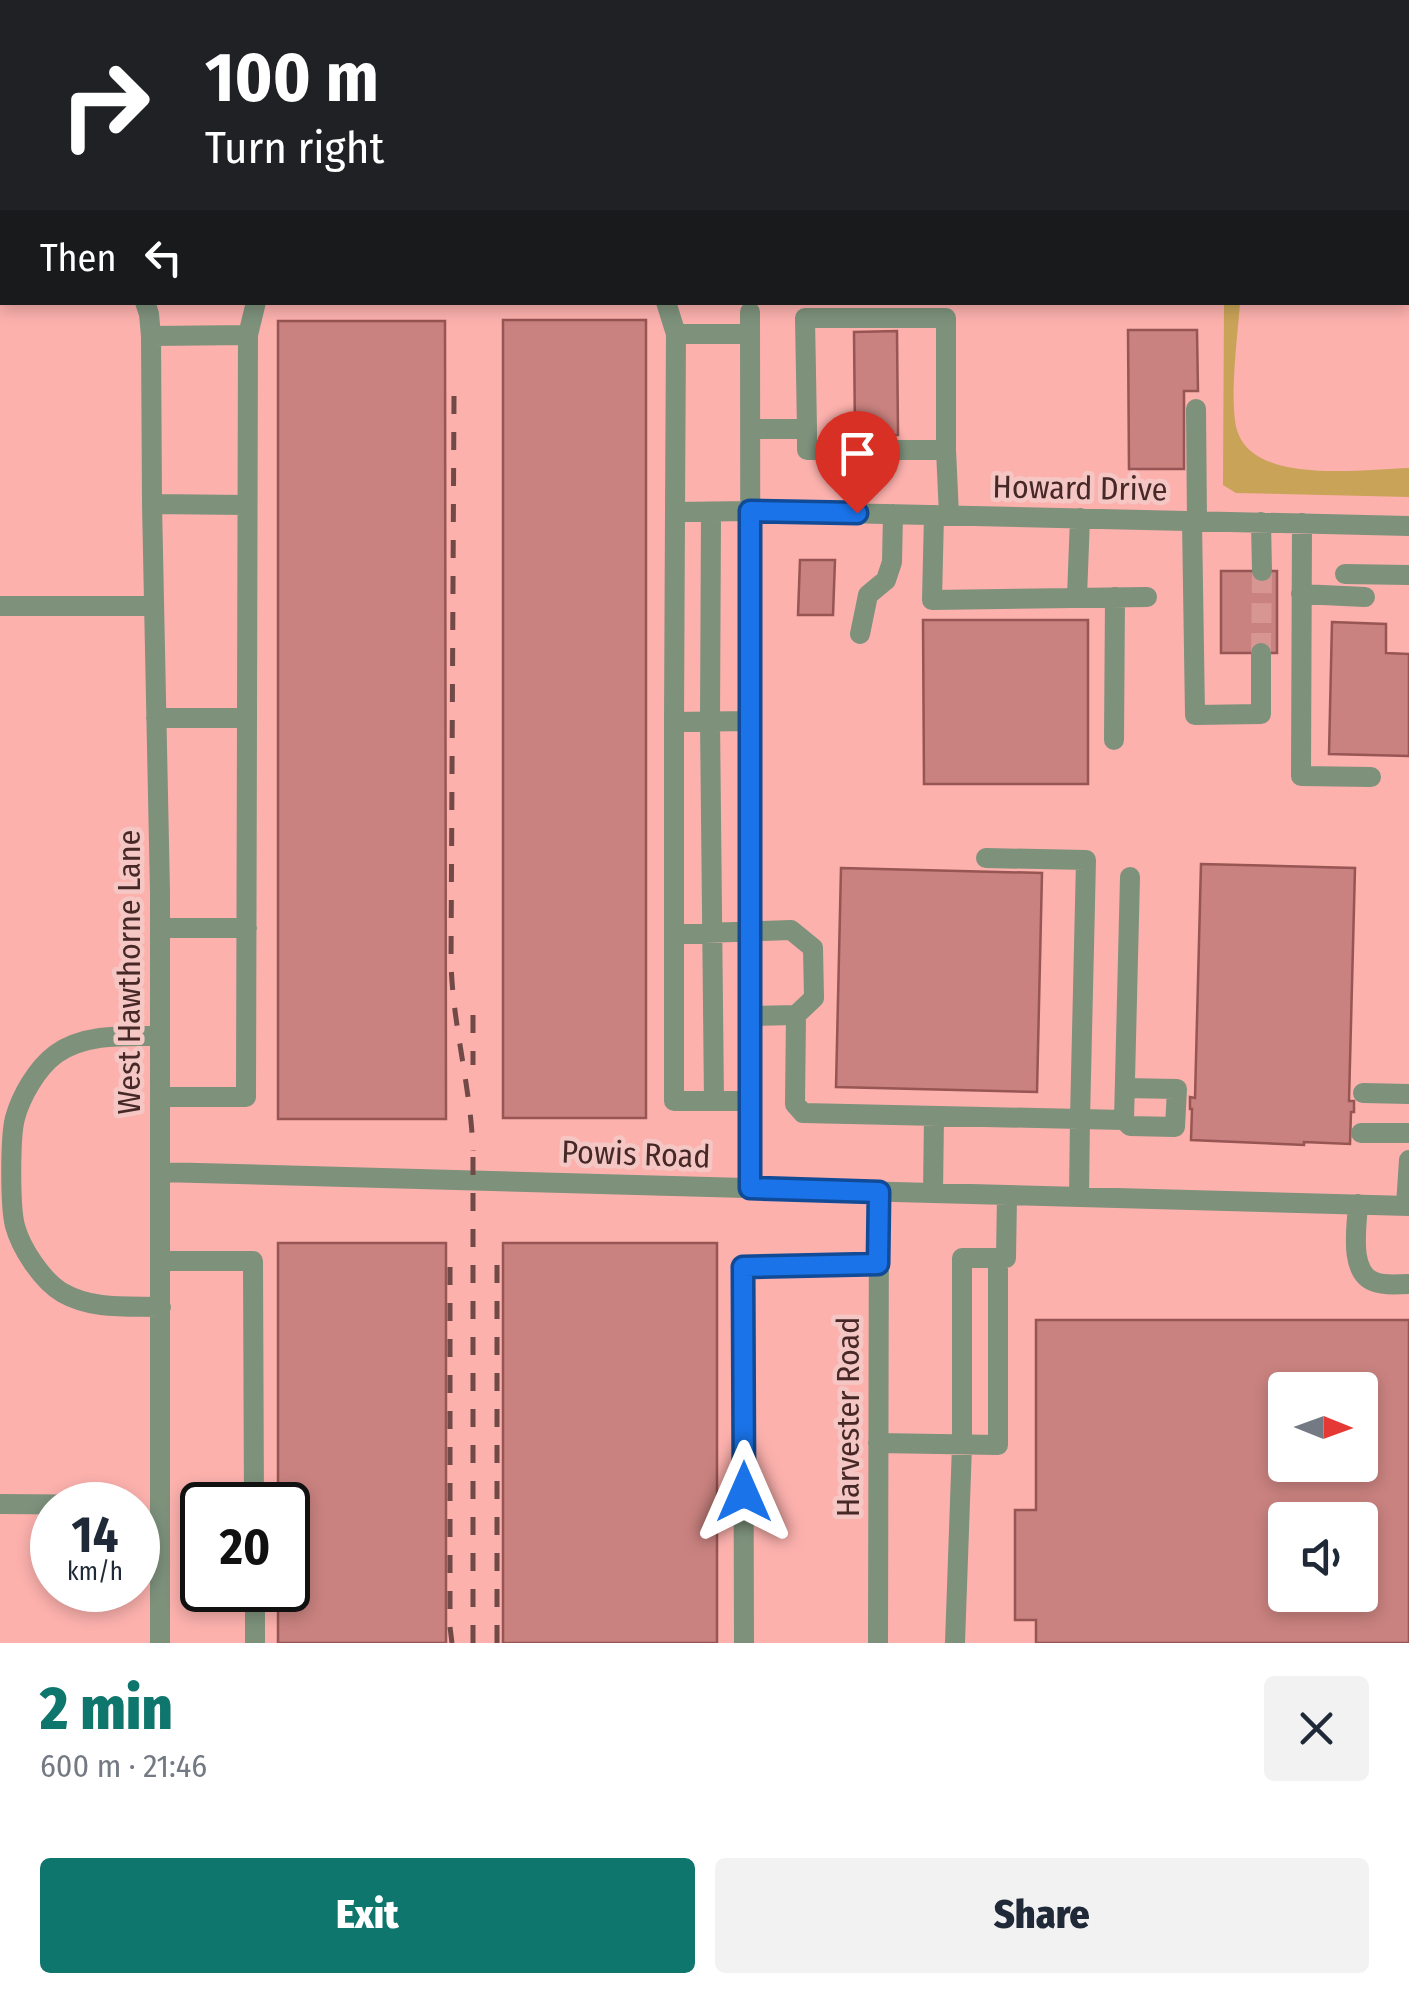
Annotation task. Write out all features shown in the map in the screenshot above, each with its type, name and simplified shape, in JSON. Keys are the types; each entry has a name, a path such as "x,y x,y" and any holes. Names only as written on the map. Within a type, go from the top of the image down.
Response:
{"street":[{"name":"West Hawthorne Lane","path":"146,305 152,336 160,928 160,1643"},
{"path":"160,1097 246,1097 248,335 255,305"},
{"path":"667,305 676,334 674,1102 750,1100"},
{"path":"946,450 807,450 805,318 946,318 946,450 932,600 1147,597"},
{"path":"676,334 750,323 750,1188"},
{"path":"152,336 248,335"},
{"path":"1196,409 1195,715 1261,714 1262,653"},
{"path":"750,429 807,428"},
{"path":"152,504 247,505"},
{"name":"Howard Drive","path":"675,512 1409,526"},
{"path":"711,512 714,1101"},
{"path":"860,634 870,590 886,580 892,562 893,514"},
{"path":"1077,597 1080,518"},
{"path":"1262,522 1262,571"},
{"path":"1302,523 1302,776 1371,776"},
{"path":"1345,574 1409,575"},
{"path":"1301,594 1364,597"},
{"path":"1114,597 1114,740"},
{"path":"0,606 154,606"},
{"path":"156,718 247,718"},
{"path":"674,722 750,721"},
{"path":"986,858 1086,860 1079,1196"},
{"path":"1124,1120 1130,877"},
{"path":"160,928 246,928"},
{"path":"674,934 791,930 813,948 814,998 796,1015 750,1016"},
{"path":"796,1015 794,1104 810,1114 1124,1120 1130,1126 1176,1127 1177,1089 1125,1088"},
{"path":"160,1036 102,1038 75,1044 54,1056 29,1085 14,1120 12,1173 14,1224 30,1261 62,1292 105,1307 161,1308"},
{"path":"1363,1093 1409,1094"},
{"path":"933,1193 934,1116"},
{"path":"1361,1133 1409,1133"},
{"path":"1408,1206 1409,1160"},
{"name":"Powis Road","path":"160,1172 1408,1206"},
{"name":"Harvester Road","path":"878,1643 879,1192"},
{"path":"956,1643 962,1258 1006,1258 1008,1195"},
{"path":"1358,1204 1357,1256 1364,1275 1376,1282 1409,1284"},
{"path":"878,1443 998,1445 998,1258"},
{"path":"160,1260 252,1261 254,1482"},
{"path":"744,1643 743,1267 878,1264"},
{"path":"0,1504 30,1504"},
{"path":"255,1612 255,1643"}],"shaded area":[{"path":"1224,305 1240,305 1234,406 1238,433 1249,449 1266,461 1314,470 1409,468 1409,497 1236,493 1223,485"}],"building":[{"path":"503,320 646,320 646,1118 503,1118"},
{"path":"278,321 445,321 446,1119 278,1119"},
{"path":"1128,330 1197,330 1198,391 1184,391 1184,469 1129,469"},
{"path":"897,331 898,435 855,436 854,332"},
{"path":"800,560 835,560 833,615 798,615"},
{"path":"1221,571 1277,571 1277,653 1221,653"},
{"path":"923,620 1088,620 1088,784 924,784"},
{"path":"1332,622 1386,624 1386,653 1409,654 1409,756 1329,754"},
{"path":"1201,864 1355,868 1349,1101 1354,1101 1354,1112 1350,1144 1191,1140"},
{"path":"841,868 1042,873 1037,1092 836,1087"},
{"path":"278,1243 446,1243 446,1643 278,1643 278,1612 310,1612 310,1482 278,1482"},
{"path":"503,1243 717,1243 717,1643 503,1643"},
{"path":"1036,1320 1409,1320 1409,1643 1036,1643 1036,1620 1015,1620 1015,1510 1036,1510"}],"tunnel":[{"path":"1261,653 1262,571"}],"railway":[{"path":"454,396 451,963 473,1151"},
{"path":"473,1015 473,1065"},
{"path":"473,1140 473,1643"},
{"path":"497,1247 497,1643"},
{"path":"450,1267 452,1643"}],"route":[{"path":"744,1492 743,1267 878,1264 879,1192 750,1188 750,511 857,513"}]}
